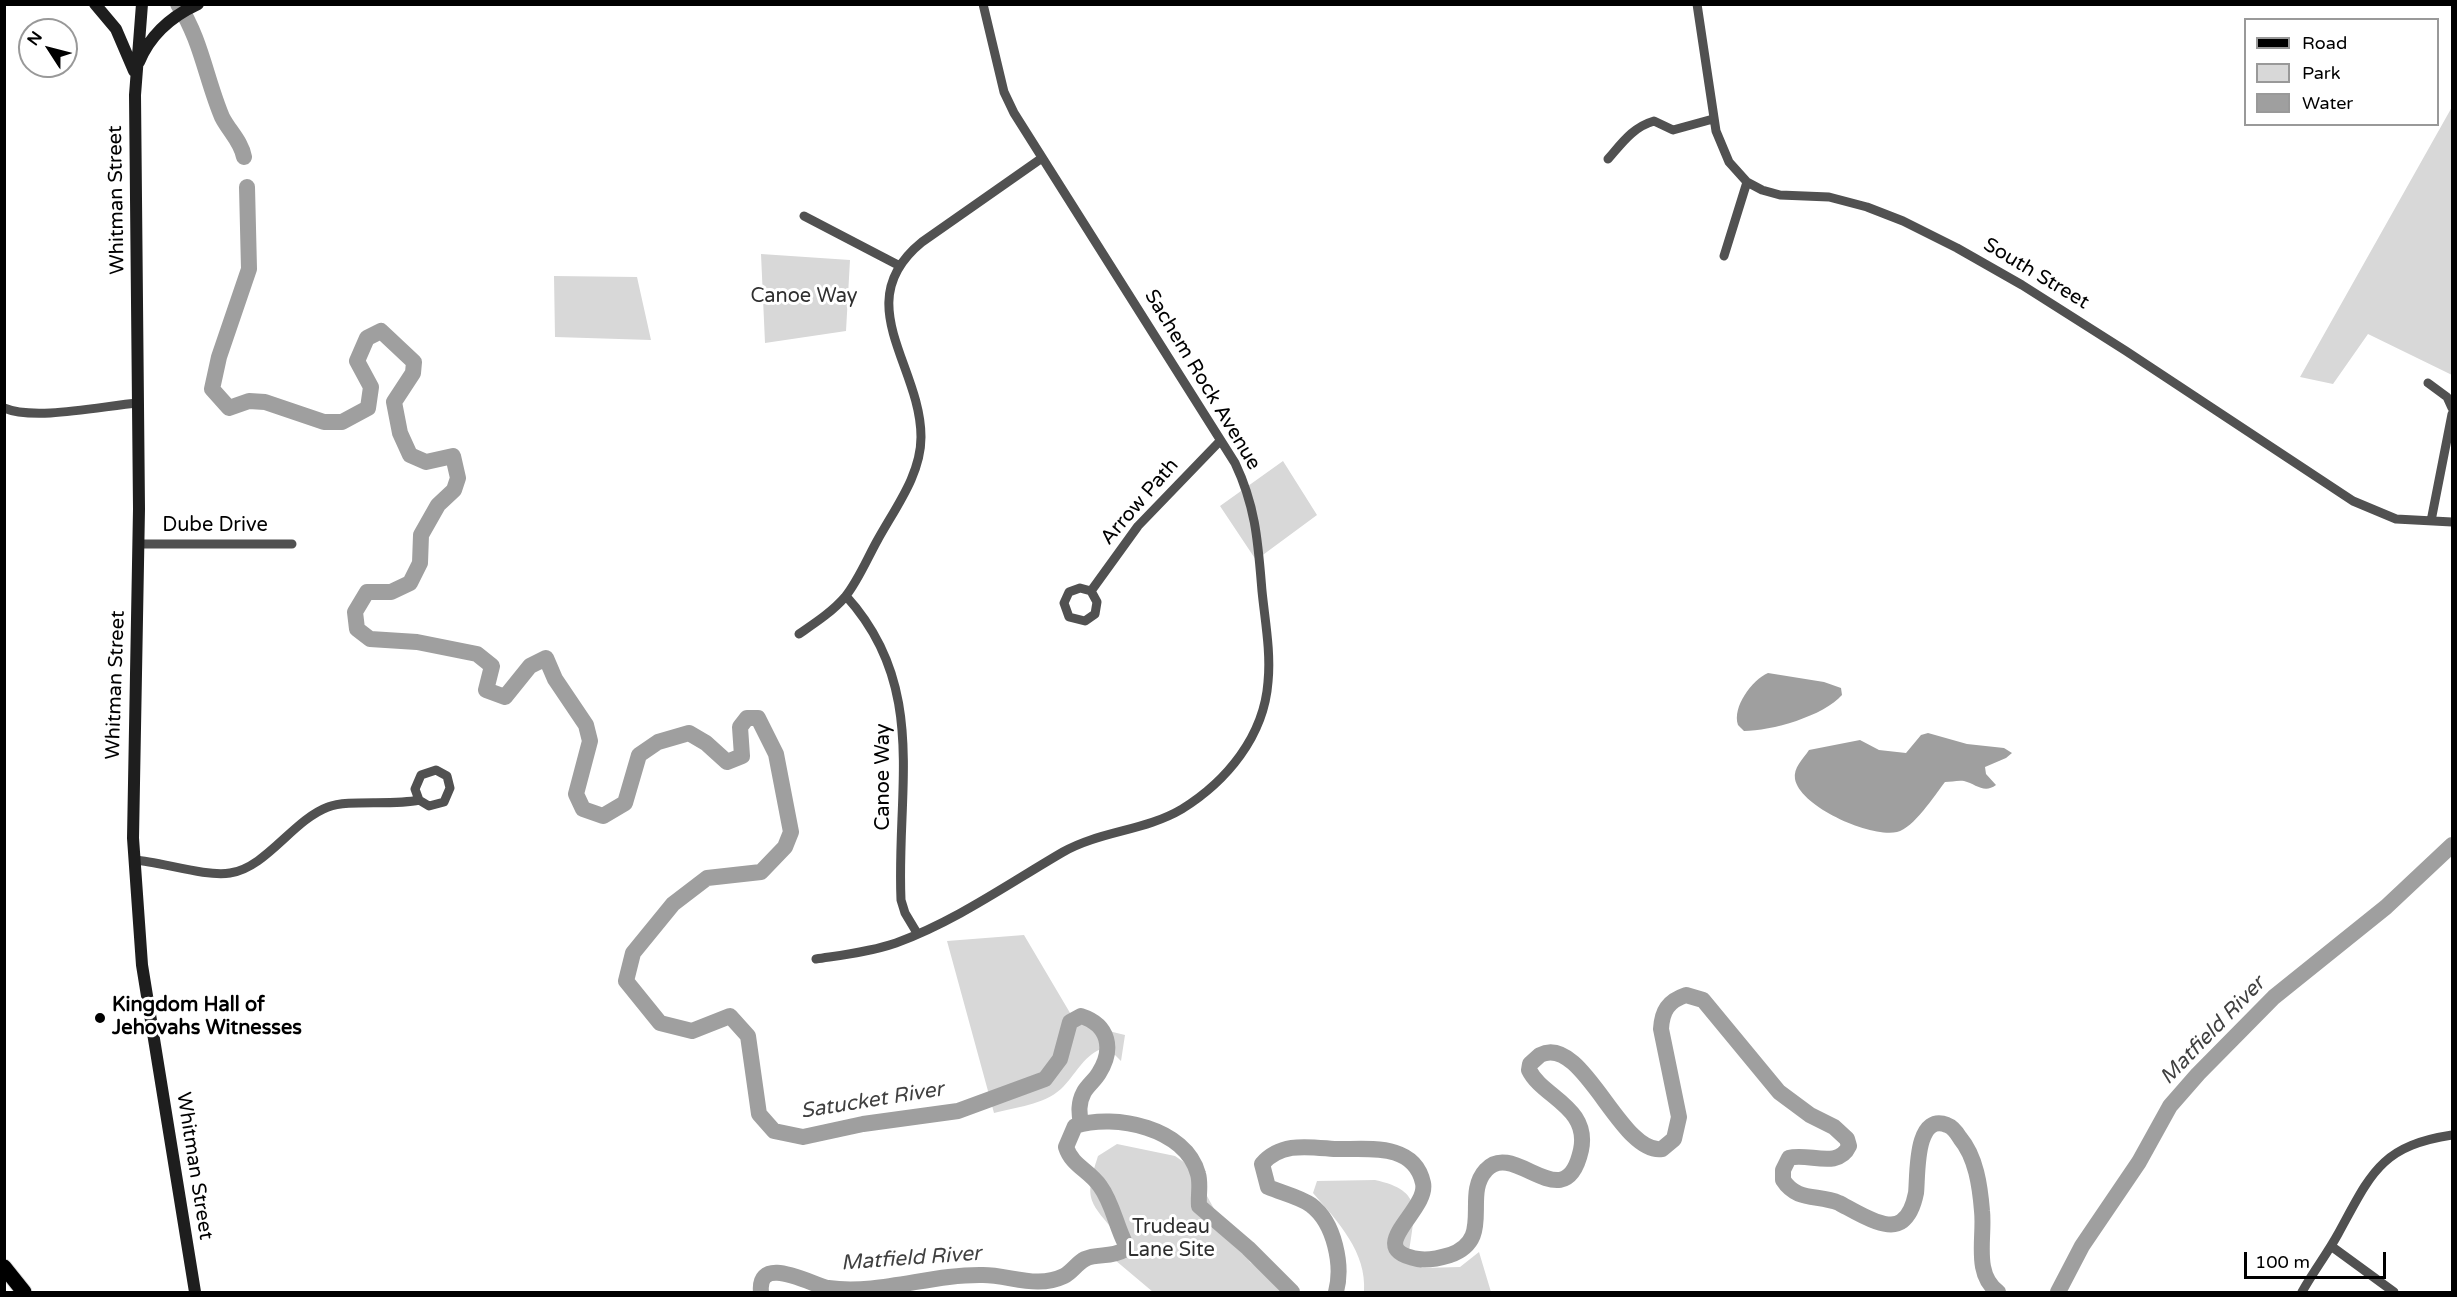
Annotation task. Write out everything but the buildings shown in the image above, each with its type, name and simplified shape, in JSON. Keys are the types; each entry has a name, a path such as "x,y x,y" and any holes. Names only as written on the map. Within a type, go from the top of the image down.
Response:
{"main road":[{"path":"95,4 116,29 135,75"},
{"name":"Whitman Street","path":"135,75 131,42 137,4"},
{"name":"Whitman Street","path":"142,4 135,75 138,403 138,544 132,780 135,860 143,974 195,1293"},
{"path":"135,75 146,47 174,18 192,7"},
{"path":"4,1268 24,1293"}],"street":[{"name":"Sachem Rock Avenue","path":"816,959 877,948 917,933 980,903 1077,845 1141,827 1174,814 1213,786 1243,752 1258,725 1268,683 1268,653 1255,514 1243,480 1221,441 1042,158 1004,92 983,4"},
{"name":"South Street","path":"1697,4 1713,119 1724,152 1747,182 1762,190 1780,195 1829,197 1858,205 1919,228 2022,285 2353,501 2396,519 2452,522"},
{"path":"1608,159 1629,134 1645,124 1654,121 1673,130 1713,119"},
{"path":"799,634 846,596 902,498 920,450 921,427 916,402 890,318 890,284 898,265 909,253 951,220 1042,158"},
{"path":"1724,256 1747,182"},
{"path":"804,216 898,265"},
{"path":"2428,383 2447,397 2452,408"},
{"path":"4,408 17,412 40,413 138,403"},
{"path":"2430,521 2452,414"},
{"name":"Arrow Path","path":"1091,591 1137,526 1221,441"},
{"name":"Dube Drive","path":"138,544 292,544"},
{"name":"Canoe Way","path":"846,596 863,616 874,634 898,695 905,742 901,899 905,914 917,933"},
{"path":"135,860 230,873 258,860 299,825 331,806 396,804 419,800"},
{"path":"2302,1293 2364,1187 2390,1156 2419,1142 2452,1136"},
{"path":"2331,1246 2394,1293"}],"green space":[{"path":"2452,107 2452,375 2368,334 2333,384 2300,377"},
{"name":"Canoe Way","path":"761,254 850,260 846,331 765,343"},
{"path":"554,276 637,277 651,340 555,337"},
{"path":"1283,461 1317,515 1256,560 1220,506"},
{"path":"1024,935 1076,1023 1125,1035 1121,1061 1115,1055 1101,1049 1089,1056 1061,1089 1046,1099 994,1113 947,941"},
{"name":"Trudeau Lane Site","path":"1117,1144 1175,1156 1191,1167 1218,1216 1250,1262 1290,1292 1153,1292 1109,1255 1118,1248 1119,1237 1101,1216 1090,1192 1098,1156"},
{"path":"1375,1180 1402,1190 1409,1197 1414,1215 1409,1254 1422,1268 1460,1267 1479,1252 1491,1292 1364,1292 1364,1277 1356,1251 1341,1227 1313,1193 1317,1181"}],"water":[{"path":"1768,673 1824,682 1841,688 1842,695 1834,703 1810,716 1782,725 1744,731 1738,725 1737,718 1741,702 1750,688"},
{"path":"1928,733 1967,744 2004,748 2012,753 1985,767 1986,774 1996,785 1992,788 1984,788 1964,781 1945,782 1917,818 1897,832 1885,833 1871,830 1838,818 1809,800 1800,790 1795,779 1797,767 1809,750 1860,740 1879,750 1906,753 1921,735"}],"waterway":[{"name":"Satucket River","path":"178,4 198,45 222,117 238,141 244,157"},
{"name":"Satucket River","path":"247,187 249,269 219,357 212,389 229,408 249,401 265,402 324,422 342,422 368,408 371,387 357,361 367,338 381,331 414,362 413,373 394,402 400,433 410,455 426,462 453,456 458,478 454,490 438,505 421,535 420,563 410,583 391,592 367,592 355,612 357,629 370,639 417,642 477,654 492,666 486,690 505,697 530,666 546,658 555,679 586,725 590,741 576,794 583,809 603,816 625,803 639,755 658,742 689,733 706,743 727,762 742,756 740,727 747,718 758,718 776,754 791,832 785,847 761,872 707,878 673,904 633,953 626,981 660,1023 692,1031 730,1016 748,1036 759,1114 774,1131 803,1137 863,1124 958,1111 1045,1079 1060,1059 1070,1022 1081,1016 1098,1025 1106,1039 1107,1047 1104,1064 1082,1096 1081,1124"},
{"name":"Matfield River","path":"2058,1292 2082,1246 2139,1162 2170,1106 2198,1074 2274,997 2386,907 2452,845"},
{"name":"Matfield River","path":"1336,1292 1337,1258 1326,1223 1307,1202 1268,1187 1262,1164 1269,1157 1286,1149 1305,1147 1373,1149 1399,1154 1410,1160 1418,1170 1423,1183 1422,1194 1417,1205 1396,1238 1396,1247 1402,1254 1418,1259 1450,1255 1463,1248 1471,1239 1475,1228 1479,1180 1486,1170 1497,1163 1510,1164 1551,1180 1563,1179 1573,1170 1581,1150 1582,1135 1572,1113 1544,1088 1529,1070 1530,1064 1540,1055 1556,1053 1571,1061 1631,1134 1646,1146 1662,1149 1674,1139 1679,1117 1661,1029 1667,1008 1675,1000 1686,995 1703,1000 1779,1092 1810,1115 1834,1127 1847,1139 1849,1146 1838,1157 1830,1159 1789,1158 1783,1170 1783,1180 1795,1192 1831,1200 1879,1222 1896,1224 1905,1218 1913,1205 1923,1137 1929,1128 1936,1124 1947,1125 1953,1129 1970,1154 1976,1172 1983,1221 1983,1265 1985,1275 1998,1292"},
{"name":"Matfield River","path":"761,1292 762,1281 768,1274 776,1273 787,1274 828,1288 847,1289 867,1289 983,1275 1034,1281 1054,1280 1064,1276 1090,1257 1109,1255 1124,1250 1125,1243 1108,1199 1096,1181 1072,1159 1066,1147 1075,1126 1091,1122 1128,1123 1164,1135 1179,1145 1191,1158 1198,1174 1199,1206 1248,1248 1292,1292"}],"place":[{"name":"Kingdom Hall of Jehovahs Witnesses","path":"100,1018"}]}
